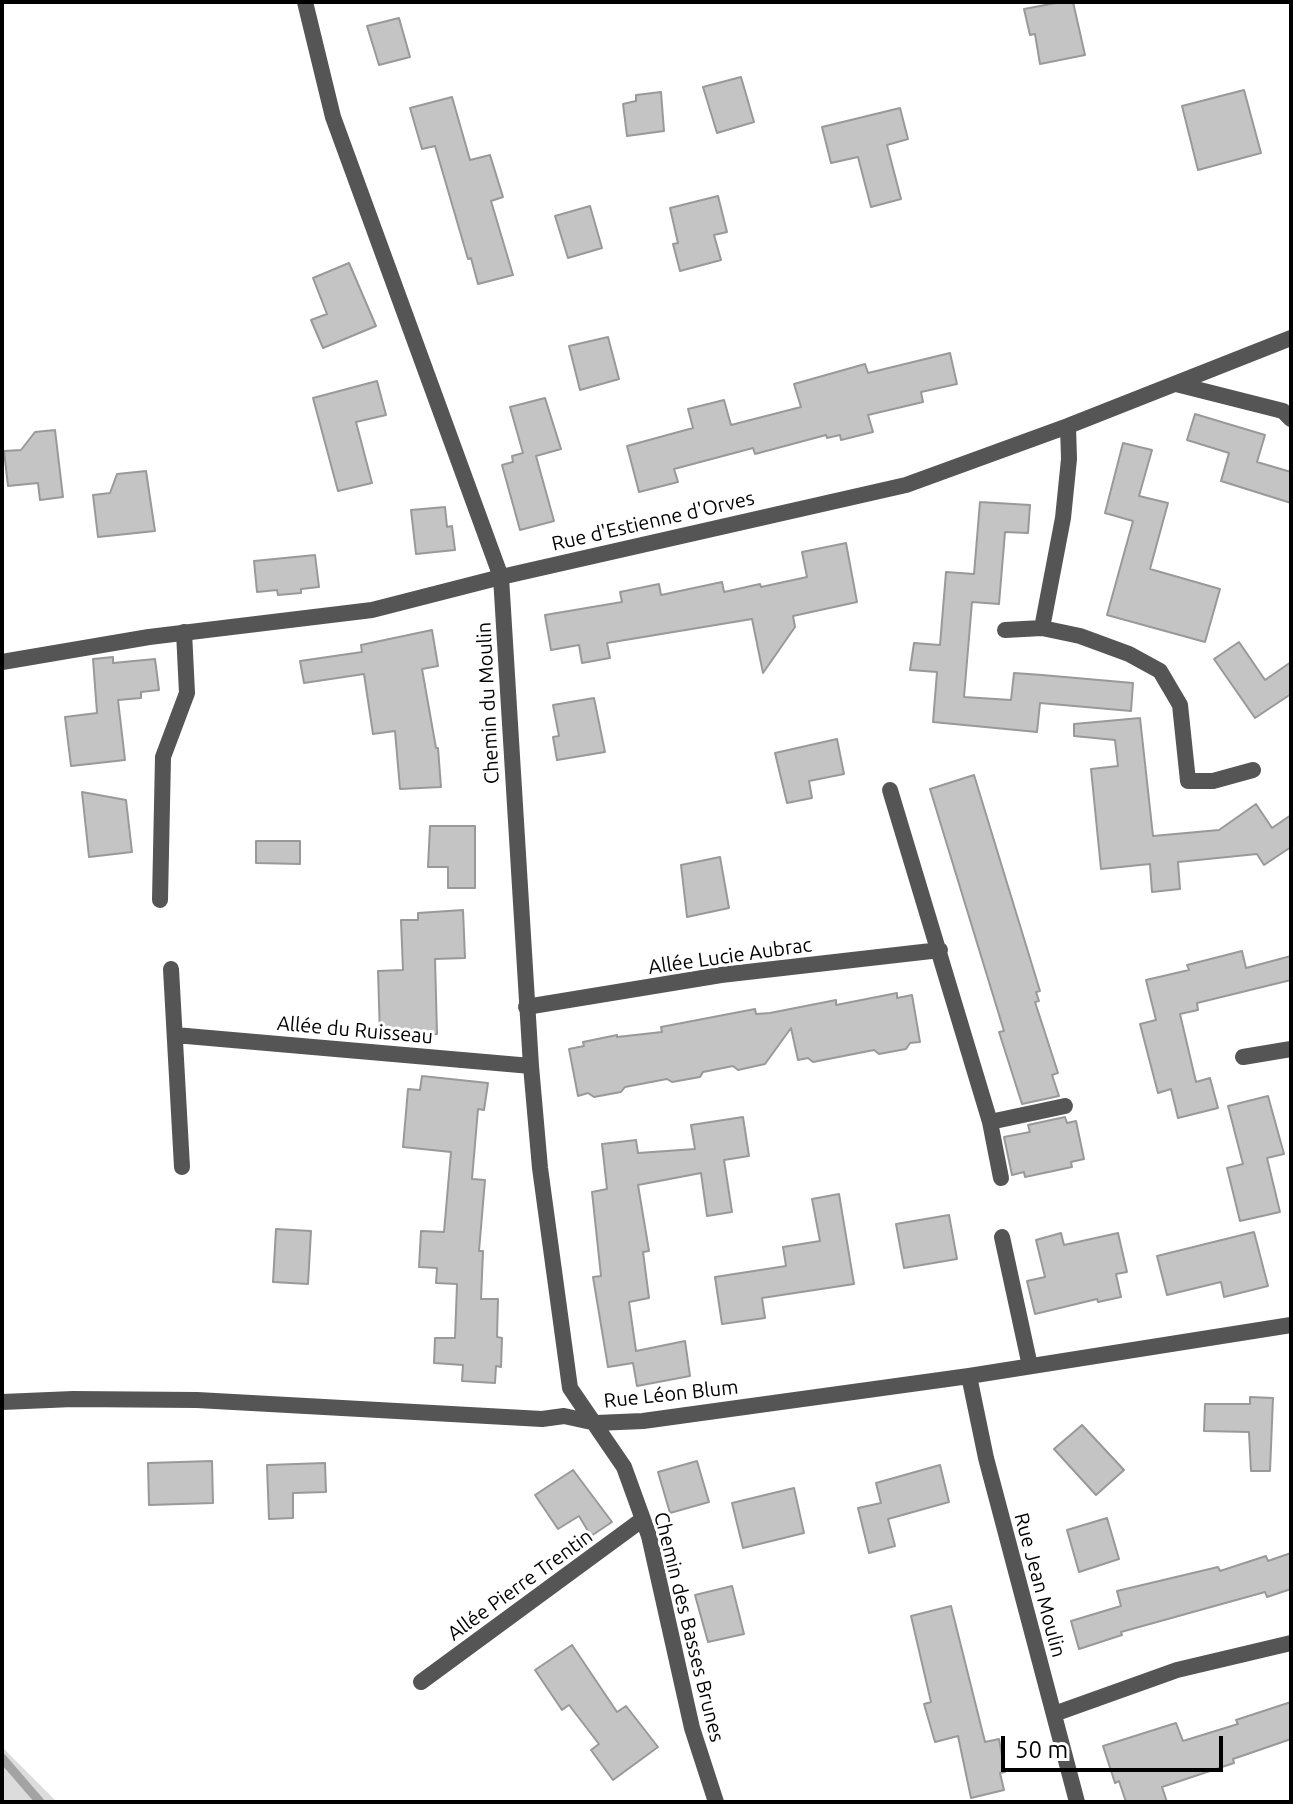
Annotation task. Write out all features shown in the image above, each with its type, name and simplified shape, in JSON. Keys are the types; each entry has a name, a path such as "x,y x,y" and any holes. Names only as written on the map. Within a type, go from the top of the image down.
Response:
{"street":[{"name":"Chemin du Moulin","path":"305,2 333,117 501,577 526,1007 540,1168 570,1388 596,1423"},
{"name":"Rue d'Estienne d'Orves","path":"2,662 184,632 372,610 501,577 906,485 1068,426 1291,338"},
{"path":"1176,384 1283,411 1291,419"},
{"path":"1042,628 1063,518 1069,459 1068,426"},
{"path":"1005,630 1042,628 1080,636 1129,654 1160,671 1180,705 1188,781 1213,781 1253,770"},
{"path":"160,900 163,757 187,693 184,632"},
{"path":"890,790 990,1122 1001,1178"},
{"name":"Allée Lucie Aubrac","path":"526,1007 721,975 940,950"},
{"path":"171,969 182,1167"},
{"name":"Allée du Ruisseau","path":"175,1035 531,1066"},
{"path":"1243,1057 1291,1049"},
{"path":"990,1122 1065,1106"},
{"path":"1002,1237 1030,1366"},
{"name":"Rue Léon Blum","path":"2,1402 197,1400 542,1419 564,1416 596,1423 643,1421 969,1376 1291,1325"},
{"name":"Rue Jean Moulin","path":"969,1376 986,1458 1077,1802"},
{"name":"Chemin des Basses Brunes","path":"596,1423 624,1467 649,1536 692,1728 716,1802"},
{"name":"Allée Pierre Trentin","path":"421,1682 643,1519"},
{"path":"1054,1714 1177,1670 1291,1643"}],"shaded area":[{"path":"2,1747 57,1802 2,1802"}],"building":[{"path":"1073,2 1085,55 1040,64 1035,34 1030,35 1024,9"},
{"path":"399,18 410,57 379,65 367,26"},
{"path":"741,77 754,122 717,133 703,87"},
{"path":"1244,90 1261,153 1198,170 1182,106"},
{"path":"661,92 664,131 627,136 623,104 636,101 636,95"},
{"path":"452,97 470,160 490,155 503,197 491,201 513,275 478,284 435,146 422,149 410,108"},
{"path":"900,108 908,139 887,145 901,199 871,207 858,157 831,163 822,127"},
{"path":"718,196 727,232 714,235 721,260 680,271 673,244 678,243 670,208"},
{"path":"590,206 602,248 568,258 555,216"},
{"path":"349,263 376,326 323,348 311,320 327,314 313,278"},
{"path":"608,337 619,379 580,390 569,346"},
{"path":"950,353 957,384 921,392 923,402 868,415 873,432 841,440 840,435 827,438 826,435 755,454 753,448 674,469 678,482 639,492 627,446 693,428 688,409 724,400 731,425 801,407 794,384 865,364 868,373"},
{"path":"377,381 386,415 356,422 372,483 338,491 313,398"},
{"path":"545,398 561,449 536,456 554,521 520,530 502,465 513,462 512,456 523,453 510,407"},
{"path":"1195,414 1265,435 1257,462 1291,472 1291,503 1221,481 1229,453 1187,440"},
{"path":"55,430 63,497 40,500 38,483 8,486 4,451 21,450 35,432"},
{"path":"1123,443 1152,450 1139,496 1168,503 1150,569 1220,589 1205,642 1107,615 1133,521 1105,513"},
{"path":"146,471 155,531 98,537 93,495 110,493 117,474"},
{"path":"980,502 1030,505 1028,533 1005,532 999,604 972,602 964,697 1011,700 1014,673 1042,675 1133,683 1131,711 1040,703 1037,732 933,722 937,672 910,670 914,643 940,645 946,572 974,574"},
{"path":"445,507 447,527 452,526 455,550 416,554 411,510"},
{"path":"846,543 857,602 793,616 795,627 763,673 752,619 607,643 610,658 582,663 579,645 551,650 545,615 622,602 620,592 659,584 661,595 722,582 724,592 807,577 802,552"},
{"path":"315,555 319,587 301,589 301,593 278,595 277,590 257,592 254,561"},
{"path":"432,630 438,666 422,669 438,748 441,787 400,789 395,731 373,734 364,674 304,683 300,661 362,652 361,645"},
{"path":"1239,642 1265,680 1291,662 1291,694 1255,718 1214,659"},
{"path":"113,657 113,663 155,659 159,690 141,692 141,698 118,700 125,760 71,766 65,717 97,713 93,659"},
{"path":"594,698 605,752 557,760 553,737 559,736 553,705"},
{"path":"1140,718 1153,836 1219,830 1256,804 1272,828 1291,815 1291,847 1264,865 1257,854 1178,862 1180,889 1152,892 1150,864 1101,869 1091,769 1118,766 1115,740 1074,736 1074,724"},
{"path":"837,739 844,774 809,781 812,798 787,803 775,753"},
{"path":"974,775 1040,991 1036,992 1039,1001 1035,1002 1058,1073 1052,1075 1059,1096 1022,1104 999,1032 1004,1031 930,789"},
{"path":"82,792 126,800 132,852 89,857"},
{"path":"430,826 475,826 475,888 448,888 448,867 428,867"},
{"path":"256,841 300,841 300,864 256,863"},
{"path":"720,857 729,908 687,917 681,865"},
{"path":"463,910 465,958 435,959 437,1034 380,1036 378,971 403,970 401,920 418,920 418,913"},
{"path":"1242,951 1246,968 1291,956 1291,980 1197,1003 1198,1010 1180,1014 1196,1082 1210,1078 1218,1108 1178,1118 1171,1089 1158,1093 1140,1024 1156,1020 1146,980 1189,970 1187,965"},
{"path":"897,993 897,998 912,995 920,1042 910,1043 906,1049 879,1054 874,1050 813,1062 808,1058 798,1060 791,1028 765,1064 738,1070 733,1066 703,1072 700,1077 672,1082 667,1079 594,1097 588,1093 578,1096 569,1049 584,1046 583,1042 617,1035 662,1032 661,1027 755,1009 756,1014 770,1013 836,1000 836,1005"},
{"path":"422,1076 488,1083 484,1110 478,1109 472,1179 485,1180 479,1251 483,1251 481,1299 498,1299 497,1337 502,1338 501,1367 496,1366 495,1383 462,1381 463,1365 434,1363 435,1338 455,1338 457,1284 436,1283 437,1268 419,1267 421,1231 444,1232 451,1152 403,1147 408,1089 420,1090"},
{"path":"1268,1096 1284,1154 1267,1158 1280,1212 1240,1221 1227,1168 1243,1164 1228,1106"},
{"path":"743,1117 749,1156 724,1160 732,1212 707,1216 701,1173 638,1185 649,1251 643,1252 649,1298 629,1302 636,1351 685,1341 690,1376 637,1386 633,1363 608,1367 593,1277 601,1276 592,1192 607,1189 602,1144 636,1140 638,1153 695,1149 691,1125"},
{"path":"1065,1117 1067,1123 1076,1121 1084,1159 1071,1162 1072,1167 1025,1177 1024,1172 1012,1175 1004,1137 1030,1132 1028,1125"},
{"path":"839,1194 854,1284 762,1298 765,1318 722,1324 715,1277 786,1266 783,1247 820,1241 812,1199"},
{"path":"949,1215 957,1259 904,1268 896,1224"},
{"path":"276,1229 311,1231 308,1284 273,1282"},
{"path":"1254,1232 1268,1286 1224,1297 1221,1282 1167,1295 1157,1256"},
{"path":"1061,1233 1064,1245 1118,1233 1127,1272 1116,1274 1121,1297 1098,1302 1097,1299 1035,1314 1027,1281 1045,1277 1036,1240"},
{"path":"1250,1397 1273,1398 1270,1471 1251,1471 1249,1432 1204,1431 1205,1404 1250,1404"},
{"path":"1082,1425 1124,1470 1096,1495 1054,1449"},
{"path":"212,1461 213,1503 149,1505 148,1463"},
{"path":"697,1461 709,1502 670,1513 658,1472"},
{"path":"325,1463 326,1492 293,1493 293,1518 269,1519 267,1465"},
{"path":"940,1465 949,1502 888,1519 895,1546 869,1553 858,1508 881,1503 876,1483"},
{"path":"573,1470 612,1522 591,1536 579,1516 558,1529 535,1495"},
{"path":"794,1488 804,1533 743,1548 732,1503"},
{"path":"1107,1518 1119,1559 1079,1572 1067,1530"},
{"path":"1291,1553 1291,1589 1267,1597 1265,1592 1121,1632 1122,1635 1079,1649 1071,1621 1121,1606 1117,1591 1218,1567 1220,1571 1266,1556 1268,1561"},
{"path":"732,1586 744,1634 708,1642 695,1595"},
{"path":"951,1606 985,1742 999,1739 1005,1772 1000,1773 1004,1790 971,1798 958,1736 935,1742 924,1704 931,1702 911,1616"},
{"path":"572,1645 617,1712 626,1706 658,1747 613,1780 591,1750 599,1744 569,1705 562,1710 535,1670"},
{"path":"1291,1702 1291,1739 1233,1759 1234,1763 1162,1787 1167,1802 1126,1802 1119,1781 1115,1783 1103,1746 1176,1723 1183,1741 1238,1724 1236,1720"}],"waterway":[{"path":"2,1758 40,1802"}]}
